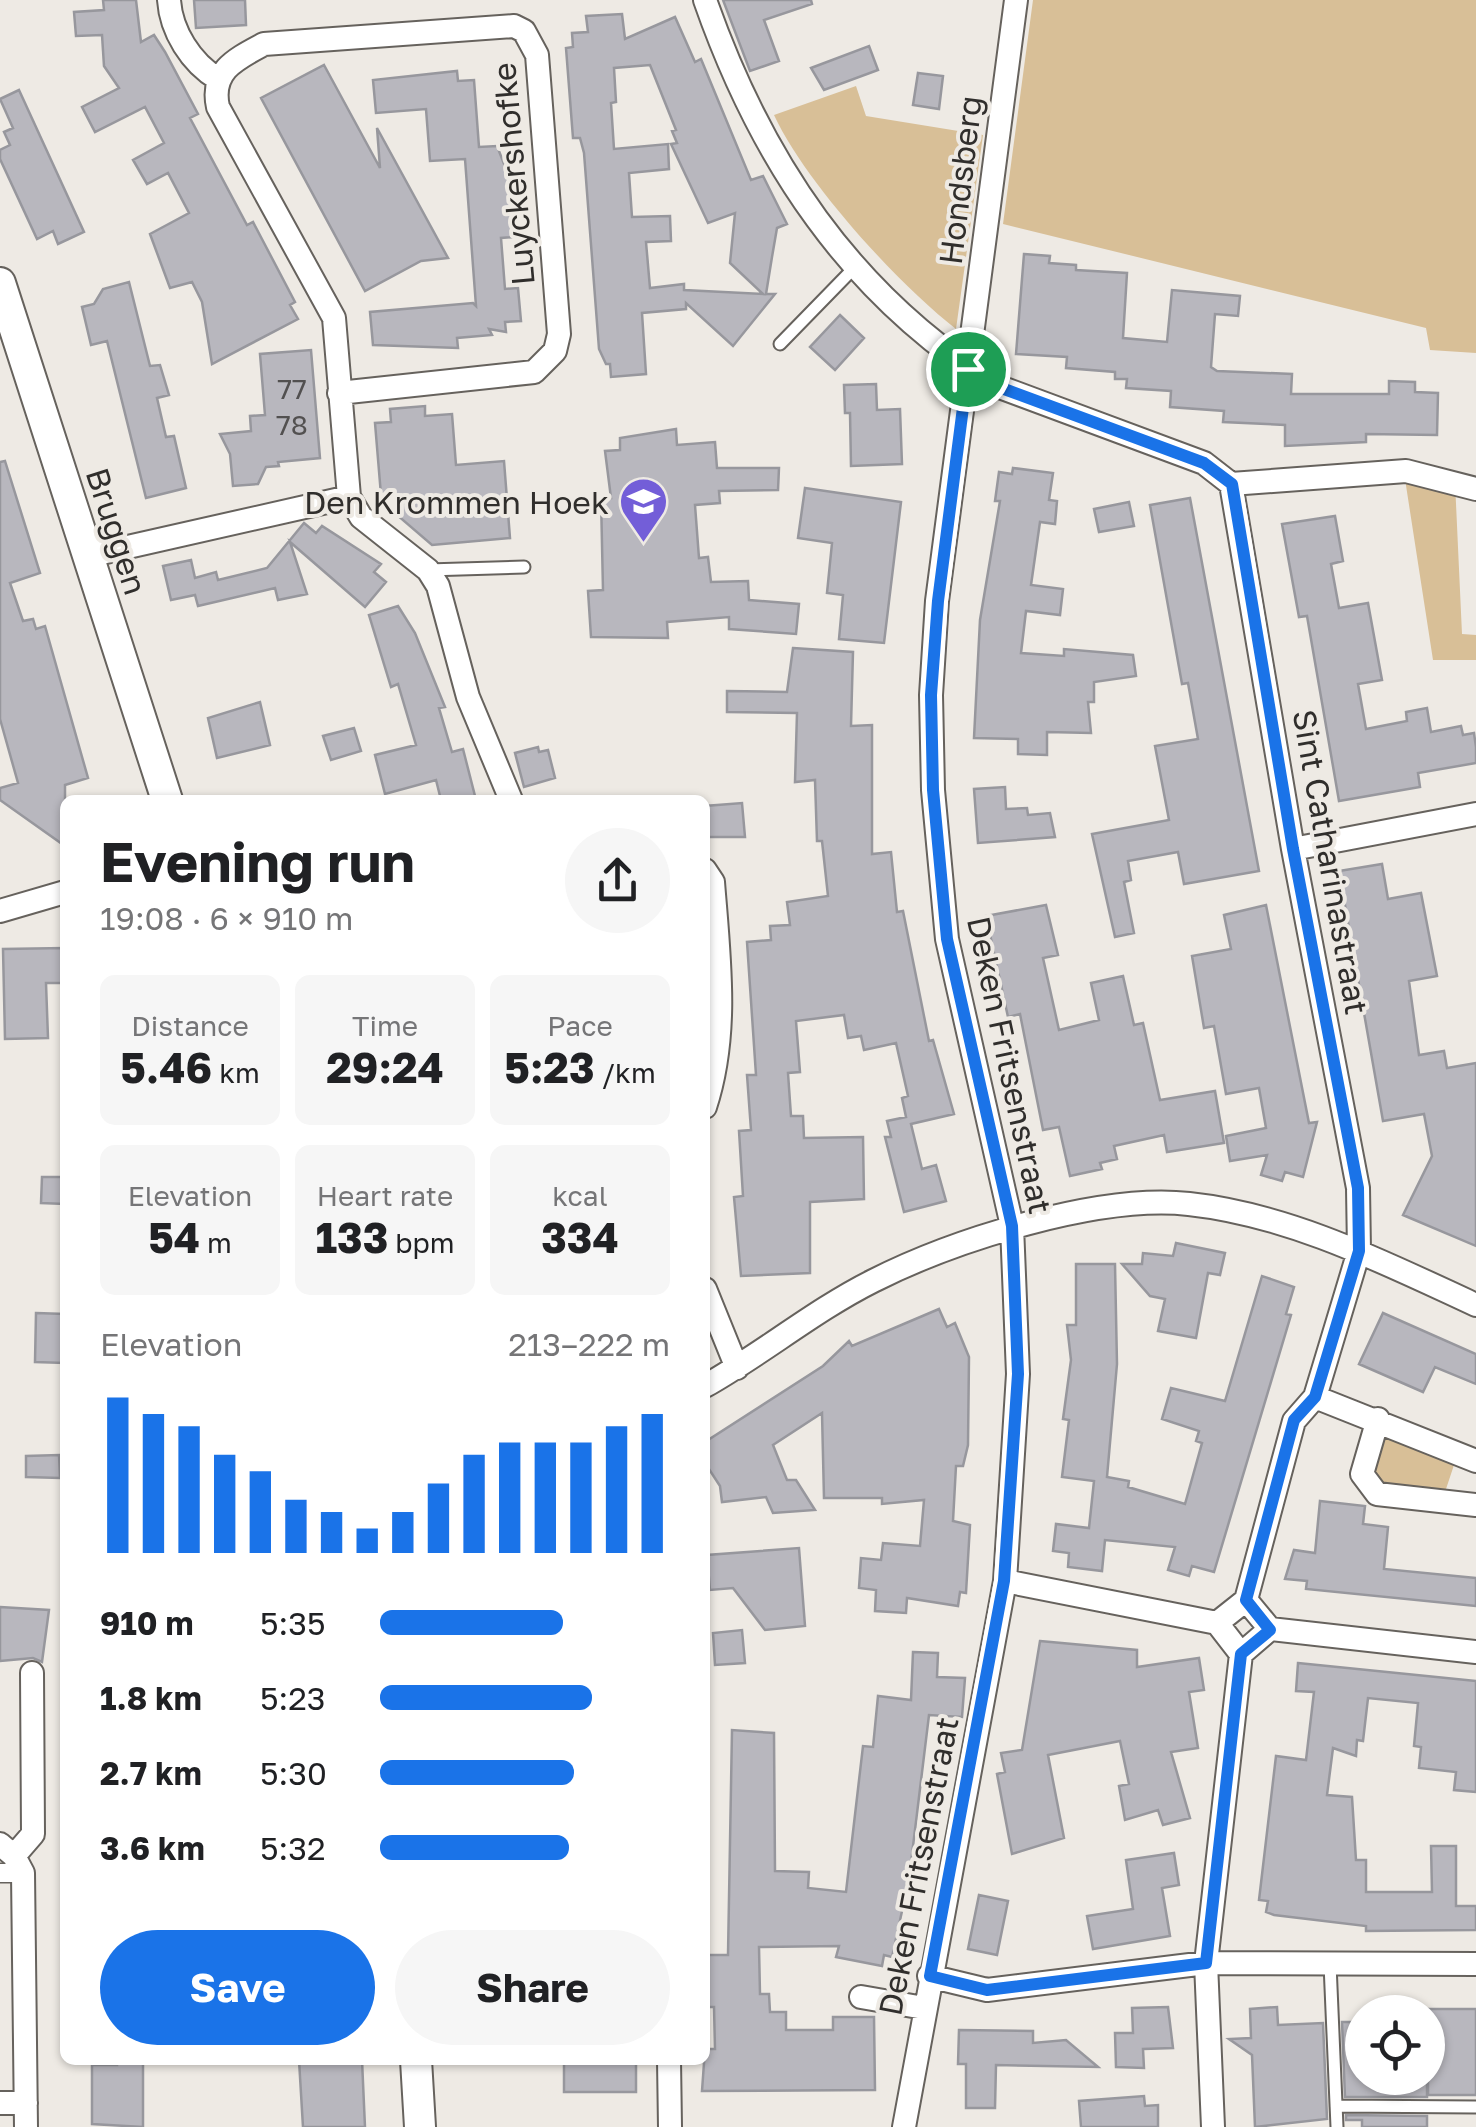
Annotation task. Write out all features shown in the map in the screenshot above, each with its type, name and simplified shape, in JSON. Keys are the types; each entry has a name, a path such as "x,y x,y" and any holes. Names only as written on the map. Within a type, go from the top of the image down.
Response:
{"street":[{"path":"170,0 170,18 198,68 218,79 218,107 334,318 350,497 361,517 428,570 438,586 468,696 509,795"},
{"path":"705,0 741,93 775,162 827,236 909,321 968,369 996,386 1204,463 1232,484 1406,471 1476,489"},
{"name":"Hondsberg","path":"968,369 1016,0"},
{"name":"Luyckershofke","path":"218,79 229,62 264,44 498,25 524,31 534,44 559,334 555,351 534,372 520,375 340,393"},
{"name":"Bruggen","path":"0,283 164,795"},
{"name":"Deken Fritsenstraat","path":"904,2127 1004,1581 1018,1374 1012,1226 947,939 933,790 931,695 938,601 968,369"},
{"name":"Sint Catharinastraat","path":"1232,484 1293,849 1358,1188 1359,1251 1315,1397 1294,1420 1246,1600"},
{"path":"88,556 350,497"},
{"path":"1293,849 1476,814"},
{"path":"710,878 719,1064 710,1092"},
{"path":"0,911 60,893"},
{"path":"710,1383 873,1281 1012,1226 1114,1207 1187,1203 1266,1220 1359,1251 1476,1305"},
{"path":"710,1302 737,1368"},
{"path":"1315,1397 1378,1419 1476,1462"},
{"path":"1378,1419 1362,1474 1377,1494 1476,1506"},
{"path":"1004,1581 1217,1623 1241,1654"},
{"path":"1217,1623 1246,1600 1270,1630 1476,1652"},
{"path":"1214,2127 1206,1963 1241,1654 1270,1630"},
{"path":"26,2127 9,1861 33,1834 32,1673"},
{"path":"930,1976 987,1990 1206,1963 1476,1964"},
{"path":"861,1997 924,2008"},
{"path":"416,2065 420,2127"},
{"path":"669,2065 670,2127"},
{"path":"0,2103 26,2102"}],"lane":[{"path":"780,344 856,266"},
{"path":"428,570 524,567"},
{"path":"1330,1964 1337,2127"},
{"path":"1336,2106 1476,2107"}],"shaded area":[{"path":"1033,0 1476,0 1476,353 1430,350 1426,328 1003,224"},
{"path":"856,86 866,116 983,135 956,329 907,286 855,230 807,170 774,115"},
{"path":"1405,479 1455,482 1462,634 1476,635 1476,660 1433,660"},
{"path":"1390,1434 1455,1462 1445,1492 1380,1485 1371,1472 1381,1438"}],"building":[{"path":"103,0 136,0 141,42 154,35 165,52 198,114 190,118 247,225 253,222 295,302 290,305 298,319 212,364 202,302 192,282 170,288 150,234 189,213 168,173 147,184 133,160 164,143 145,107 95,132 82,107 119,88 104,66 102,35 76,36 74,12 104,10"},
{"path":"194,0 245,0 246,25 196,28"},
{"path":"723,0 811,0 812,4 764,20 779,61 750,71"},
{"path":"622,14 625,39 675,17 695,62 701,59 751,180 763,176 787,224 777,228 772,257 766,294 775,294 733,346 686,303 686,309 642,313 646,374 611,377 610,364 606,364 599,349 584,153 580,138 573,138 566,48 573,47 572,33 588,32 586,16","holes":["650,65 676,130 672,131 677,143 671,144 708,223 735,213 730,263 763,294 684,290 684,284 650,288 646,242 671,241 670,216 632,217 629,173 669,169 668,144 614,149 614,68"]},
{"path":"869,46 878,70 824,90 811,68"},
{"path":"324,65 380,168 377,128 448,258 421,261 365,291 261,98"},
{"path":"457,71 458,81 474,80 479,147 497,146 510,179 513,237 501,238 505,289 518,288 521,321 505,322 506,332 489,329 492,335 457,338 458,348 373,345 370,312 473,303 476,306 465,159 430,161 426,109 376,113 373,80"},
{"path":"918,73 943,76 939,109 913,105"},
{"path":"19,90 84,232 58,244 53,231 37,239 0,159 0,150 10,145 4,132 13,128 0,99"},
{"path":"1024,254 1050,256 1049,263 1076,265 1076,270 1127,273 1123,338 1167,342 1172,290 1240,296 1238,316 1215,314 1211,367 1217,371 1292,374 1291,394 1389,394 1389,381 1415,382 1415,392 1438,393 1437,435 1366,434 1366,442 1285,446 1285,425 1223,422 1224,411 1170,407 1171,391 1126,388 1127,379 1115,379 1115,372 1066,368 1067,357 1016,354"},
{"path":"129,282 150,366 160,365 169,395 157,398 166,437 174,436 186,488 146,498 107,341 91,345 82,307 94,304 103,289"},
{"path":"840,315 864,338 835,370 810,347"},
{"path":"311,350 320,458 278,462 279,466 266,467 258,484 233,486 230,454 220,434 251,431 250,416 265,415 260,354"},
{"path":"876,384 877,410 900,409 902,464 851,466 850,413 845,413 844,385"},
{"path":"425,406 425,416 452,414 456,465 504,461 510,538 432,545 397,515 395,494 381,495 375,423 391,422 390,409"},
{"path":"676,429 677,445 715,442 717,468 779,468 778,490 719,491 720,503 695,505 699,558 708,557 711,582 748,581 749,600 799,604 796,634 729,629 729,617 667,622 668,638 591,637 588,591 603,590 601,498 611,498 605,451 620,450 620,438"},
{"path":"5,461 40,573 10,583 23,621 33,619 36,629 45,626 88,778 65,785 65,795 60,795 60,842 0,800 0,788 18,783 0,719 0,462"},
{"path":"1013,468 1053,473 1049,500 1057,501 1055,524 1040,522 1031,585 1063,589 1060,615 1026,611 1021,653 1064,656 1064,649 1133,655 1136,676 1094,682 1094,702 1088,702 1091,733 1047,732 1047,755 1018,754 1018,739 974,738 980,620 1000,501 995,501 999,472 1012,474"},
{"path":"805,488 901,502 884,643 839,639 843,595 827,593 832,543 798,538"},
{"path":"1190,498 1259,871 1184,884 1178,852 1128,861 1131,880 1124,882 1134,933 1115,937 1092,834 1169,820 1155,746 1198,739 1188,683 1182,684 1150,505"},
{"path":"1129,502 1134,526 1099,532 1094,509"},
{"path":"1335,516 1343,561 1331,564 1339,608 1368,603 1382,680 1358,684 1366,729 1407,721 1406,712 1427,708 1431,732 1461,726 1463,735 1474,733 1476,747 1476,763 1418,773 1420,787 1339,801 1307,616 1299,617 1282,524"},
{"path":"304,523 316,533 322,526 381,564 374,572 386,582 365,607 290,542 307,594 278,600 275,588 198,606 195,595 171,600 163,566 191,560 195,578 216,572 218,580 267,568"},
{"path":"398,606 415,633 445,707 439,708 452,752 463,749 475,795 440,795 436,780 385,794 375,755 416,745 398,684 391,687 369,615"},
{"path":"793,648 853,652 851,726 872,725 872,854 891,852 897,912 903,911 929,1041 933,1040 954,1114 911,1124 922,1169 936,1165 946,1201 904,1212 885,1137 891,1137 887,1121 906,1117 902,1098 908,1096 896,1043 864,1050 861,1036 848,1038 844,1015 796,1021 800,1072 788,1073 791,1116 803,1116 804,1138 863,1137 864,1199 810,1202 810,1273 741,1276 734,1197 743,1196 739,1131 751,1130 747,1075 756,1075 747,942 771,940 770,926 790,925 787,902 828,896 822,841 817,841 815,780 795,782 797,713 727,712 727,691 787,692"},
{"path":"260,702 270,745 217,758 208,718"},
{"path":"354,728 361,751 331,760 323,736"},
{"path":"538,747 539,752 548,750 555,778 524,787 515,753"},
{"path":"1005,787 1006,809 1027,808 1028,815 1050,813 1055,837 978,843 974,789"},
{"path":"742,803 745,837 710,837 710,806"},
{"path":"1382,864 1388,899 1421,893 1437,976 1409,981 1419,1055 1444,1051 1447,1068 1476,1063 1476,1246 1403,1215 1432,1156 1424,1114 1383,1121 1339,871"},
{"path":"1046,905 1058,955 1043,958 1059,1030 1099,1020 1091,983 1123,976 1134,1025 1143,1023 1160,1100 1215,1091 1224,1143 1167,1152 1164,1135 1114,1146 1117,1159 1100,1163 1102,1169 1070,1176 1059,1127 1043,1130 1020,1014 1008,1017 986,916"},
{"path":"1266,905 1309,1123 1317,1122 1303,1177 1285,1172 1282,1181 1261,1175 1267,1155 1230,1161 1226,1136 1266,1128 1259,1088 1226,1094 1214,1026 1204,1028 1192,956 1231,949 1224,915"},
{"path":"60,948 60,983 46,983 48,1038 5,1039 3,949"},
{"path":"42,1177 60,1177 60,1204 41,1203"},
{"path":"1176,1243 1225,1253 1220,1275 1208,1273 1196,1338 1158,1331 1165,1299 1150,1296 1122,1264 1142,1264 1143,1253 1173,1256"},
{"path":"1076,1264 1115,1264 1117,1364 1107,1477 1129,1481 1128,1487 1185,1504 1202,1443 1196,1441 1199,1431 1162,1419 1171,1388 1225,1401 1262,1276 1294,1287 1286,1314 1291,1315 1214,1572 1192,1566 1189,1576 1168,1570 1175,1547 1105,1540 1102,1571 1068,1567 1069,1553 1053,1551 1056,1524 1089,1528 1094,1481 1062,1477 1069,1420 1063,1419 1071,1360 1067,1325 1076,1325"},
{"path":"939,1309 947,1327 955,1323 969,1357 968,1445 963,1466 956,1466 953,1521 970,1525 966,1593 960,1592 958,1606 907,1598 906,1613 875,1611 876,1590 859,1588 861,1558 881,1560 883,1543 920,1546 924,1500 882,1504 882,1498 824,1498 822,1413 773,1445 787,1480 796,1480 815,1510 773,1513 766,1497 722,1502 720,1486 710,1471 710,1439 823,1366 849,1341 852,1346"},
{"path":"36,1313 60,1314 60,1363 35,1362"},
{"path":"1383,1313 1476,1354 1476,1384 1435,1367 1423,1392 1359,1364"},
{"path":"59,1455 60,1478 26,1477 26,1456"},
{"path":"1320,1501 1365,1506 1363,1524 1388,1527 1384,1569 1476,1578 1476,1606 1306,1589 1307,1581 1285,1579 1294,1550 1315,1553"},
{"path":"799,1548 805,1626 765,1630 733,1588 710,1590 710,1555"},
{"path":"0,1607 49,1610 42,1662 33,1658 0,1661"},
{"path":"742,1630 745,1663 715,1665 713,1633"},
{"path":"1040,1641 1137,1650 1137,1667 1199,1658 1204,1690 1189,1692 1198,1748 1171,1752 1190,1818 1163,1825 1158,1810 1125,1820 1119,1786 1129,1784 1120,1741 1048,1755 1064,1838 1012,1854 997,1774 1005,1772 1001,1753 1022,1750"},
{"path":"913,1652 938,1653 937,1677 965,1678 962,1717 929,1715 909,1879 892,1957 884,1955 882,1966 836,1957 839,1946 759,1947 760,1994 769,1994 770,2012 786,2012 786,2030 833,2030 833,2017 874,2017 875,2090 702,2091 704,2065 710,2065 710,2049 715,2049 710,1955 728,1955 732,1730 774,1733 775,1871 809,1872 808,1888 846,1892 863,1746 873,1747 878,1696 911,1700"},
{"path":"1298,1663 1476,1681 1476,1792 1454,1790 1456,1772 1419,1768 1421,1747 1414,1746 1418,1703 1368,1698 1363,1741 1357,1740 1356,1756 1333,1748 1327,1795 1352,1797 1356,1860 1366,1860 1366,1892 1432,1892 1431,1846 1456,1846 1456,1906 1476,1906 1476,1930 1366,1931 1366,1926 1266,1912 1268,1901 1259,1900 1276,1756 1306,1760 1314,1692 1296,1691"},
{"path":"1174,1853 1179,1885 1162,1888 1170,1936 1093,1949 1087,1916 1133,1909 1126,1860"},
{"path":"979,1895 1008,1901 997,1955 968,1949"},
{"path":"1168,2007 1173,2048 1143,2049 1144,2068 1116,2067 1115,2033 1133,2033 1132,2008"},
{"path":"1277,2007 1278,2025 1323,2023 1327,2119 1255,2127 1252,2055 1229,2039 1251,2038 1250,2009"},
{"path":"1445,2009 1476,2009 1476,2095 1445,2095"},
{"path":"1342,2022 1345,2095 1427,2095 1427,2097 1345,2097"},
{"path":"959,2030 1033,2031 1033,2043 1066,2040 1098,2067 996,2065 995,2108 966,2108 966,2064 958,2064"},
{"path":"92,2065 143,2065 143,2127 92,2124"},
{"path":"299,2065 362,2065 365,2127 303,2127"},
{"path":"564,2065 636,2065 636,2092 564,2092"},
{"path":"1144,2096 1145,2106 1158,2105 1158,2127 1081,2127 1079,2101"},
{"path":"1346,2115 1427,2116 1427,2127 1362,2127 1362,2120 1346,2120"}],"place":[{"name":"Den Krommen Hoek","path":"644,544"}],"route":[{"path":"968,369 996,386 1204,463 1222,472 1232,484 1293,849 1358,1188 1359,1251 1315,1397 1294,1420 1246,1600 1270,1630 1241,1654 1206,1963 987,1990 930,1976 1004,1581 1018,1374 1012,1226 947,939 933,790 931,695 938,601 968,369"}]}
